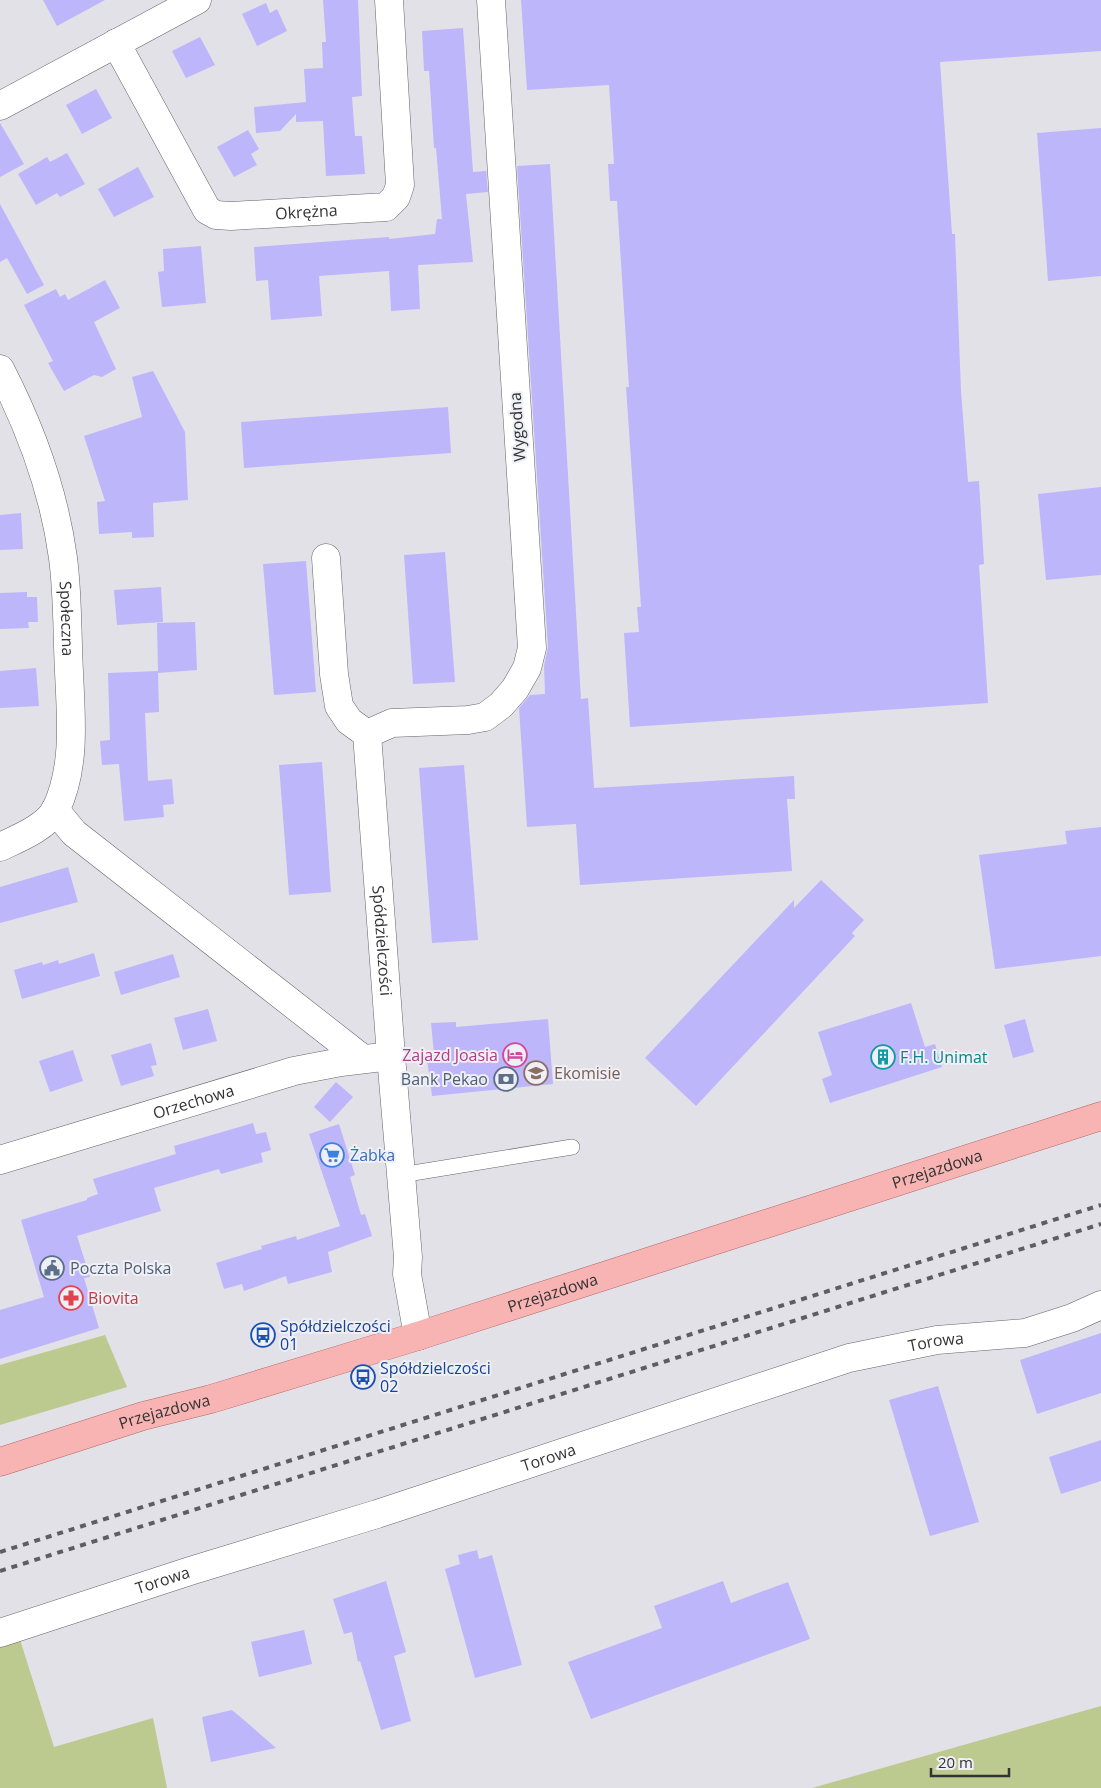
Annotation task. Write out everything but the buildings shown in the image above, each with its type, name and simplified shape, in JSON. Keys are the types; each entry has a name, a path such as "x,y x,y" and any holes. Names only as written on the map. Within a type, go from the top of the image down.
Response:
{"main road":[{"name":"Przejazdowa","path":"0,1462 143,1416 211,1399 418,1336 1101,1116"}],"street":[{"path":"0,106 197,0"},
{"name":"Okrężna","path":"116,43 206,210 216,215 231,216 386,206 396,197 400,185 389,0"},
{"name":"Wygodna","path":"367,734 392,723 468,720 485,717 502,705 514,689 527,668 532,648 491,0"},
{"name":"Społeczna","path":"0,369 35,444 50,494 63,559 72,737 65,777 55,810"},
{"path":"326,558 334,674 339,706 349,721 367,734"},
{"name":"Spółdzielczości","path":"367,734 400,1175 408,1257 407,1274 418,1336"},
{"path":"0,847 42,824 55,810 74,833 363,1059"},
{"name":"Orzechowa","path":"0,1160 294,1072 363,1059 391,1056"},
{"name":"Torowa","path":"0,1632 377,1514 849,1358 937,1340 1026,1333 1072,1318 1101,1305"}],"lane":[{"path":"400,1175 572,1147"}],"green space":[{"path":"105,1335 127,1387 0,1425 0,1365"},
{"path":"16,1627 54,1747 153,1718 167,1788 0,1788 0,1633"},
{"path":"1101,1706 1101,1788 812,1788"}],"railway":[{"path":"0,1552 1101,1205"},
{"path":"0,1571 1101,1224"}],"place":[{"name":"Zajazd Joasia","path":"515,1055"},
{"name":"F.H. Unimat","path":"883,1057"},
{"name":"Ekomisie","path":"536,1073"},
{"name":"Bank Pekao","path":"506,1079"},
{"name":"Żabka","path":"332,1155"},
{"name":"Poczta Polska","path":"52,1268"},
{"name":"Biovita","path":"71,1298"},
{"name":"Spółdzielczości 01","path":"263,1335"},
{"name":"Spółdzielczości 02","path":"363,1377"}]}
